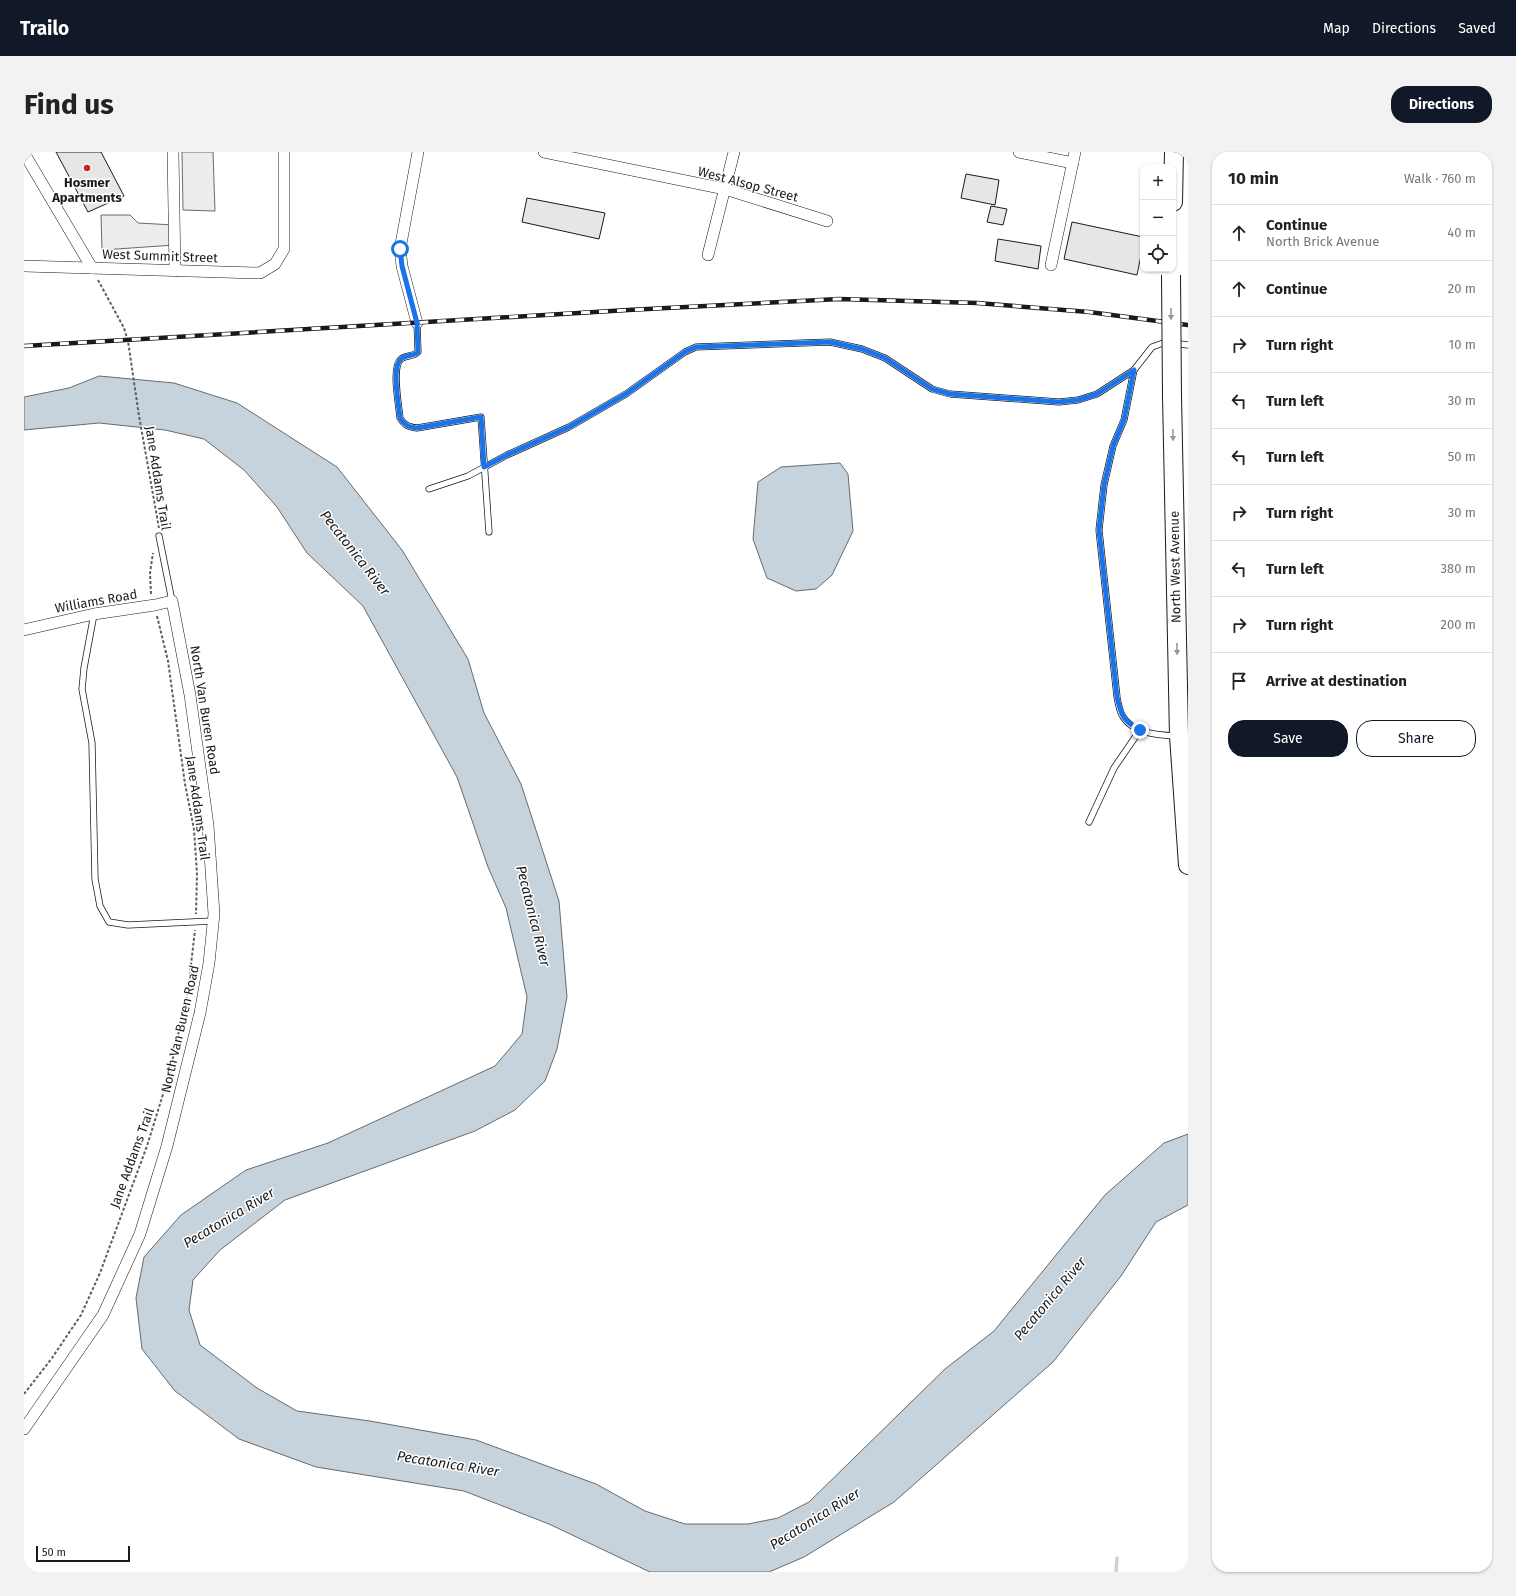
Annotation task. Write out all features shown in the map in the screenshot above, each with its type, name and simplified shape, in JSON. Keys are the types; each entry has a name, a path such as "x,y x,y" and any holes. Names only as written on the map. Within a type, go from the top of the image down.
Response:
{"main road":[{"path":"1173,200 1174,152"},
{"name":"North West Avenue","path":"1171,272 1172,396 1181,736 1188,866"}],"street":[{"path":"173,152 175,271"},
{"name":"West Summit Street","path":"24,266 260,273 275,264 284,249 284,152"},
{"path":"417,323 402,266 400,249 418,152"},
{"name":"West Alsop Street","path":"544,152 725,189 827,221"},
{"path":"708,255 734,152"},
{"path":"1020,152 1074,157 1052,265"},
{"path":"24,153 92,268"},
{"name":"Williams Road","path":"24,630 94,614 172,601"},
{"name":"North Van Buren Road","path":"24,1429 103,1315 140,1234 167,1146 200,1013 209,963 214,914 208,825 190,694 172,601"}],"lane":[{"path":"417,323 418,352 415,355 400,359 397,364 396,374 400,418 403,424 408,427 417,428 481,417 490,532"},
{"path":"429,489 468,476 507,455 569,427 626,394 685,352 696,347 830,342 862,349 885,358 932,389 950,394 1059,402 1078,400 1097,394 1134,370 1152,347 1166,342 1188,345"},
{"path":"1134,370 1124,420 1113,446 1106,478 1099,530 1117,697 1121,713 1124,718 1140,730 1153,735 1181,736"},
{"path":"160,536 172,601"},
{"path":"94,614 84,668 82,689 92,743 95,879 100,906 109,922 128,925 213,921"},
{"path":"1089,822 1114,768 1140,730"}],"path":[{"name":"Jane Addams Trail","path":"24,1394 52,1358 81,1315 100,1273 147,1146 169,1075 188,991 195,923 197,874 194,829 185,784 168,661 151,592 150,573 153,554 160,536 158,516 149,473 128,341 124,328 92,268"}],"shaded area":[{"path":"182,152 213,152 215,211 183,210"},
{"path":"101,215 130,215 138,223 174,225 175,245 102,250"}],"water":[{"name":"Pecatonica River","path":"99,376 174,383 237,403 337,467 402,550 468,659 484,713 521,784 559,901 567,997 557,1049 545,1081 515,1110 475,1131 285,1200 220,1250 193,1280 189,1310 200,1345 257,1388 297,1411 370,1421 476,1440 596,1484 645,1511 685,1524 748,1524 778,1518 809,1502 945,1369 994,1331 1105,1195 1164,1143 1188,1134 1188,1205 1156,1222 1121,1276 1053,1362 894,1502 804,1557 769,1572 650,1572 549,1524 464,1491 316,1467 239,1439 175,1391 142,1349 136,1298 144,1257 181,1215 246,1170 328,1143 495,1066 522,1034 527,997 506,908 488,867 457,777 363,606 307,553 277,507 244,470 204,439 165,430 99,423 24,430 24,397 69,388"},
{"path":"840,463 848,474 853,531 832,575 816,589 796,591 767,578 753,539 758,482 781,467"}],"building":[{"name":"Hosmer Apartments","path":"56,152 101,152 124,196 88,212"},
{"path":"966,174 999,180 995,205 961,198"},
{"path":"527,198 605,213 599,239 522,222"},
{"path":"991,206 1007,209 1003,225 987,222"},
{"path":"1072,222 1140,236 1140,260 1137,275 1064,259"},
{"path":"998,239 1041,246 1038,269 995,261"}],"waterway":[{"path":"1116,1572 1117,1558"}],"railway":[{"path":"24,346 839,299 977,303 1089,312 1188,325"}],"place":[{"name":"Hosmer Apartments","path":"87,168"}],"route":[{"path":"400,249 402,266 417,323 418,352 415,355 400,359 397,364 396,374 400,418 403,424 408,427 417,428 481,417 484,467 569,427 626,394 685,352 696,347 830,342 862,349 885,358 932,389 950,394 1021,398 1059,402 1078,400 1097,394 1134,370 1124,420 1113,446 1104,485 1099,530 1117,697 1121,713 1124,718 1140,730"}]}
